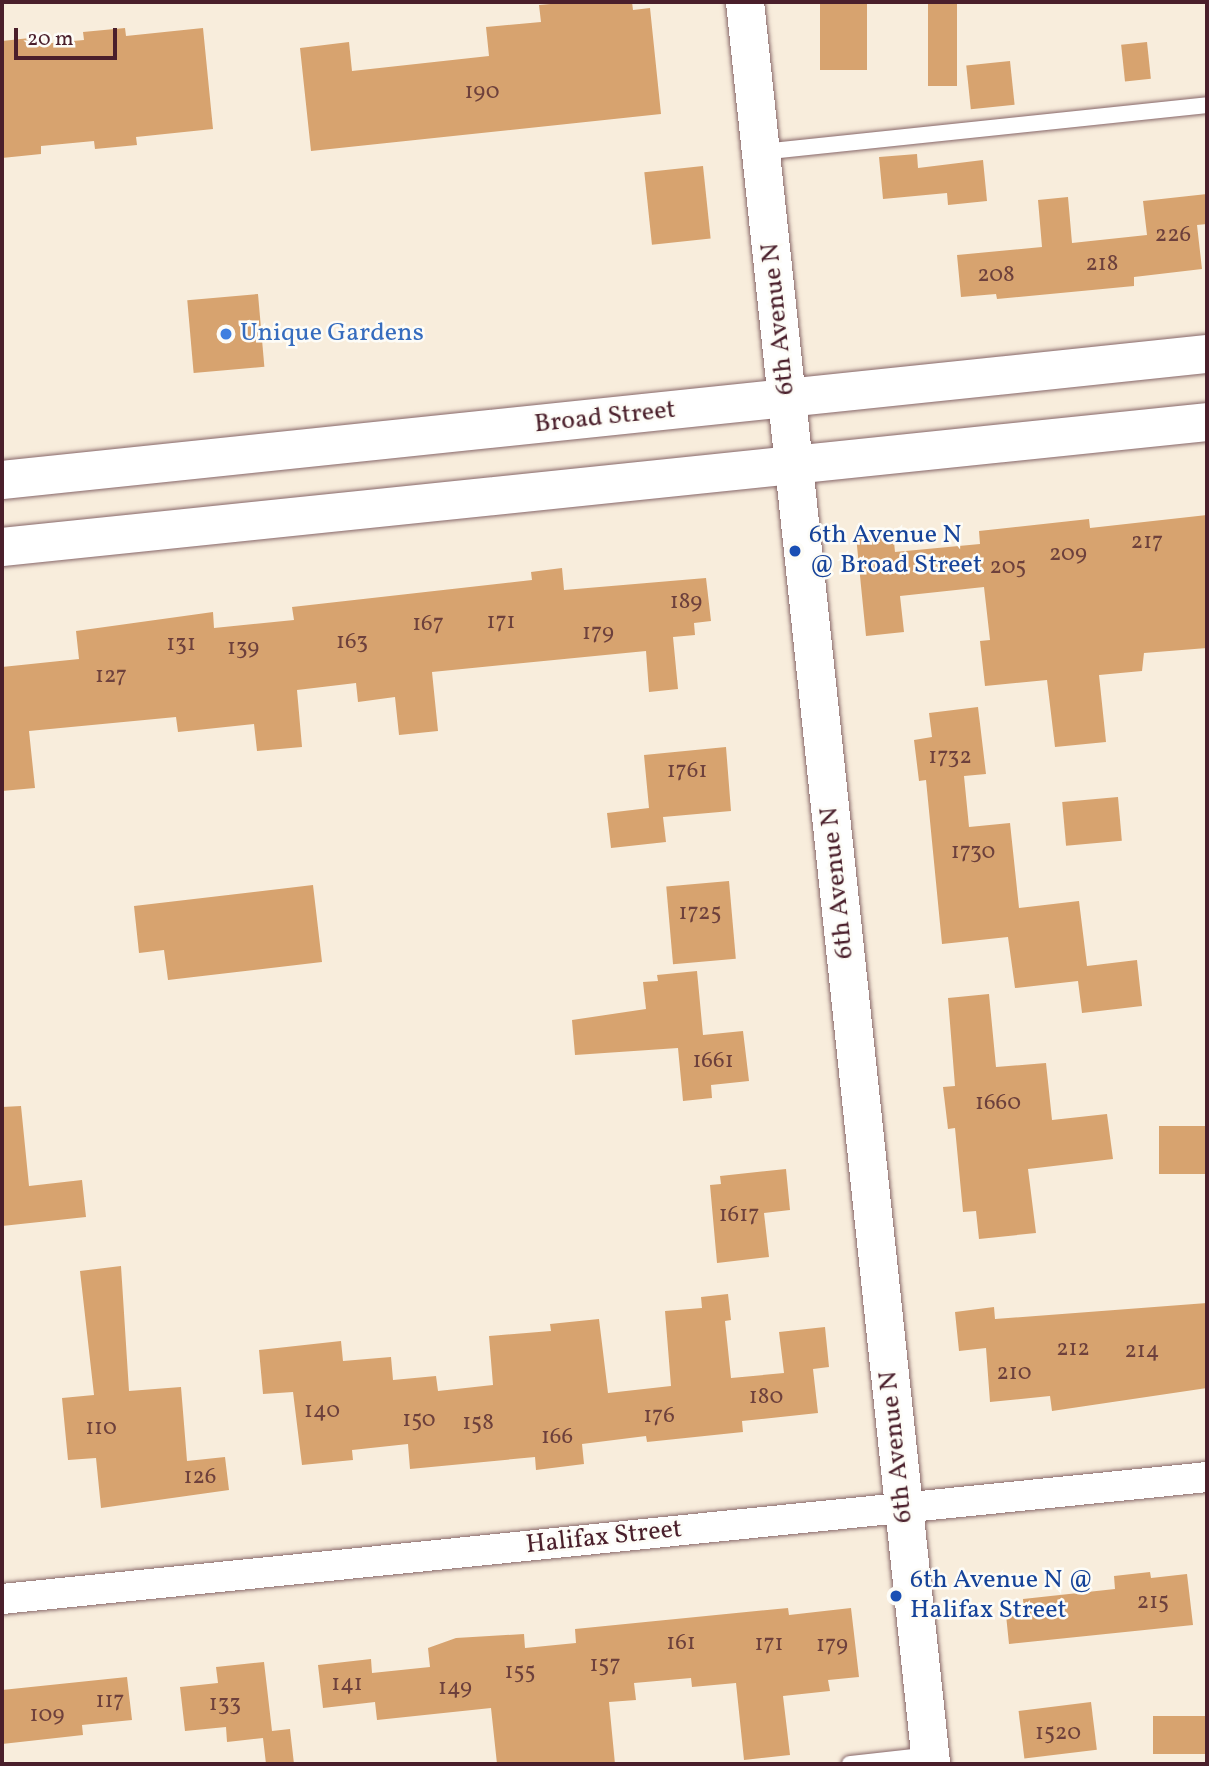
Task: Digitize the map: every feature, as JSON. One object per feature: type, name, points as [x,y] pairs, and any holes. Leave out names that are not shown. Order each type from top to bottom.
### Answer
[{"type":"main road","name":"6th Avenue N","points":[[745,2],[930,1760]]},
{"type":"main road","name":"Broad Street","points":[[2,480],[1207,354]]},
{"type":"main road","points":[[2,547],[1207,422]]},
{"type":"street","name":"Halifax Street","points":[[2,1599],[1207,1477]]},
{"type":"lane","points":[[761,152],[1207,104]]},
{"type":"lane","points":[[850,1764],[930,1760]]},
{"type":"building","points":[[632,2],[633,10],[650,8],[661,114],[311,151],[300,48],[349,42],[352,71],[489,56],[486,27],[541,22],[539,5]]},
{"type":"building","points":[[820,2],[867,2],[867,70],[820,70]]},
{"type":"building","points":[[928,2],[957,2],[957,86],[928,86]]},
{"type":"building","points":[[125,28],[126,36],[203,28],[213,129],[136,137],[137,145],[95,149],[94,141],[41,146],[41,154],[2,158],[2,41],[30,38],[30,45],[84,40],[83,32]]},
{"type":"building","points":[[1147,42],[1151,79],[1125,82],[1121,45]]},
{"type":"building","points":[[1010,61],[1015,105],[971,109],[966,66]]},
{"type":"building","points":[[917,154],[918,168],[983,160],[987,201],[948,205],[947,193],[883,199],[879,157]]},
{"type":"building","points":[[703,166],[711,239],[652,245],[644,172]]},
{"type":"building","points":[[1207,194],[1207,224],[1197,225],[1202,269],[1134,277],[1134,286],[997,299],[996,294],[961,297],[957,255],[1042,247],[1038,200],[1068,197],[1072,243],[1147,235],[1143,201]]},
{"type":"building","name":"Unique Gardens","points":[[258,294],[264,367],[194,373],[187,300]]},
{"type":"building","points":[[1207,515],[1207,648],[1144,653],[1142,671],[1099,675],[1106,742],[1055,747],[1047,680],[985,686],[980,641],[990,640],[984,587],[900,596],[904,632],[866,636],[856,536],[893,532],[895,552],[980,544],[979,531],[1089,519],[1090,528]]},
{"type":"building","points":[[562,568],[564,590],[706,578],[711,621],[694,623],[695,635],[673,637],[678,689],[649,692],[646,651],[432,672],[438,731],[399,735],[395,697],[358,702],[356,683],[297,690],[302,747],[257,751],[254,724],[178,732],[176,717],[29,731],[35,788],[2,791],[2,667],[79,659],[76,631],[213,612],[214,628],[294,620],[292,607],[532,580],[531,572]]},
{"type":"building","points":[[978,707],[986,774],[964,776],[969,827],[1010,823],[1019,908],[1079,901],[1087,966],[1137,960],[1142,1006],[1082,1013],[1078,981],[1015,988],[1008,937],[942,944],[926,780],[919,781],[914,740],[932,737],[929,713]]},
{"type":"building","points":[[726,747],[731,811],[663,817],[666,842],[611,848],[607,813],[649,808],[644,755]]},
{"type":"building","points":[[1118,797],[1122,841],[1066,846],[1062,802]]},
{"type":"building","points":[[729,881],[736,959],[673,964],[666,886]]},
{"type":"building","points":[[313,885],[322,962],[168,980],[164,950],[139,953],[134,906]]},
{"type":"building","points":[[697,971],[703,1035],[743,1031],[749,1081],[711,1085],[712,1098],[683,1101],[678,1048],[575,1055],[572,1020],[646,1009],[643,982],[658,981],[657,975]]},
{"type":"building","points":[[989,994],[996,1067],[1046,1063],[1052,1120],[1107,1114],[1113,1159],[1028,1169],[1036,1233],[979,1239],[976,1211],[963,1212],[955,1128],[948,1129],[943,1087],[955,1086],[948,998]]},
{"type":"building","points":[[21,1106],[29,1186],[82,1180],[86,1217],[2,1226],[2,1107]]},
{"type":"building","points":[[1159,1126],[1207,1126],[1207,1174],[1159,1174]]},
{"type":"building","points":[[786,1169],[790,1210],[764,1213],[769,1257],[717,1263],[710,1185],[721,1184],[720,1176]]},
{"type":"building","points":[[121,1266],[129,1391],[181,1387],[187,1461],[225,1457],[229,1490],[101,1508],[96,1458],[68,1460],[62,1398],[94,1395],[80,1271]]},
{"type":"building","points":[[728,1294],[731,1320],[725,1321],[731,1378],[784,1373],[779,1332],[825,1327],[829,1367],[813,1369],[818,1413],[742,1421],[743,1432],[647,1442],[646,1436],[582,1444],[584,1464],[536,1470],[535,1457],[410,1469],[408,1444],[352,1450],[353,1460],[302,1465],[293,1392],[263,1394],[259,1350],[341,1341],[343,1361],[391,1357],[393,1380],[436,1376],[438,1391],[493,1385],[489,1336],[551,1331],[550,1324],[599,1319],[608,1393],[671,1386],[665,1311],[702,1308],[701,1297]]},
{"type":"building","points":[[1207,1303],[1207,1388],[1052,1411],[1050,1396],[990,1402],[986,1348],[959,1351],[955,1312],[994,1307],[995,1319]]},
{"type":"building","points":[[1150,1572],[1151,1578],[1187,1574],[1193,1625],[1009,1644],[1006,1615],[1024,1613],[1023,1599],[1115,1589],[1114,1576]]},
{"type":"building","points":[[788,1608],[789,1615],[851,1608],[859,1677],[828,1680],[830,1691],[783,1696],[790,1755],[744,1760],[736,1683],[692,1687],[691,1678],[634,1683],[636,1700],[609,1702],[615,1764],[497,1764],[491,1708],[377,1720],[375,1702],[323,1708],[318,1665],[371,1659],[372,1673],[430,1667],[428,1648],[456,1638],[524,1634],[525,1648],[576,1643],[575,1629]]},
{"type":"building","points":[[264,1662],[272,1731],[290,1729],[294,1764],[266,1764],[263,1738],[227,1742],[226,1727],[185,1731],[180,1687],[218,1683],[216,1667]]},
{"type":"building","points":[[127,1677],[132,1720],[82,1725],[83,1735],[2,1744],[2,1690]]},
{"type":"building","points":[[1091,1702],[1097,1750],[1024,1759],[1019,1711]]},
{"type":"building","points":[[1153,1716],[1207,1716],[1207,1754],[1153,1754]]},
{"type":"place","name":"Unique Gardens","points":[[226,334]]},
{"type":"place","name":"6th Avenue N @ Broad Street","points":[[795,551]]},
{"type":"place","name":"6th Avenue N @ Halifax Street","points":[[896,1596]]}]
